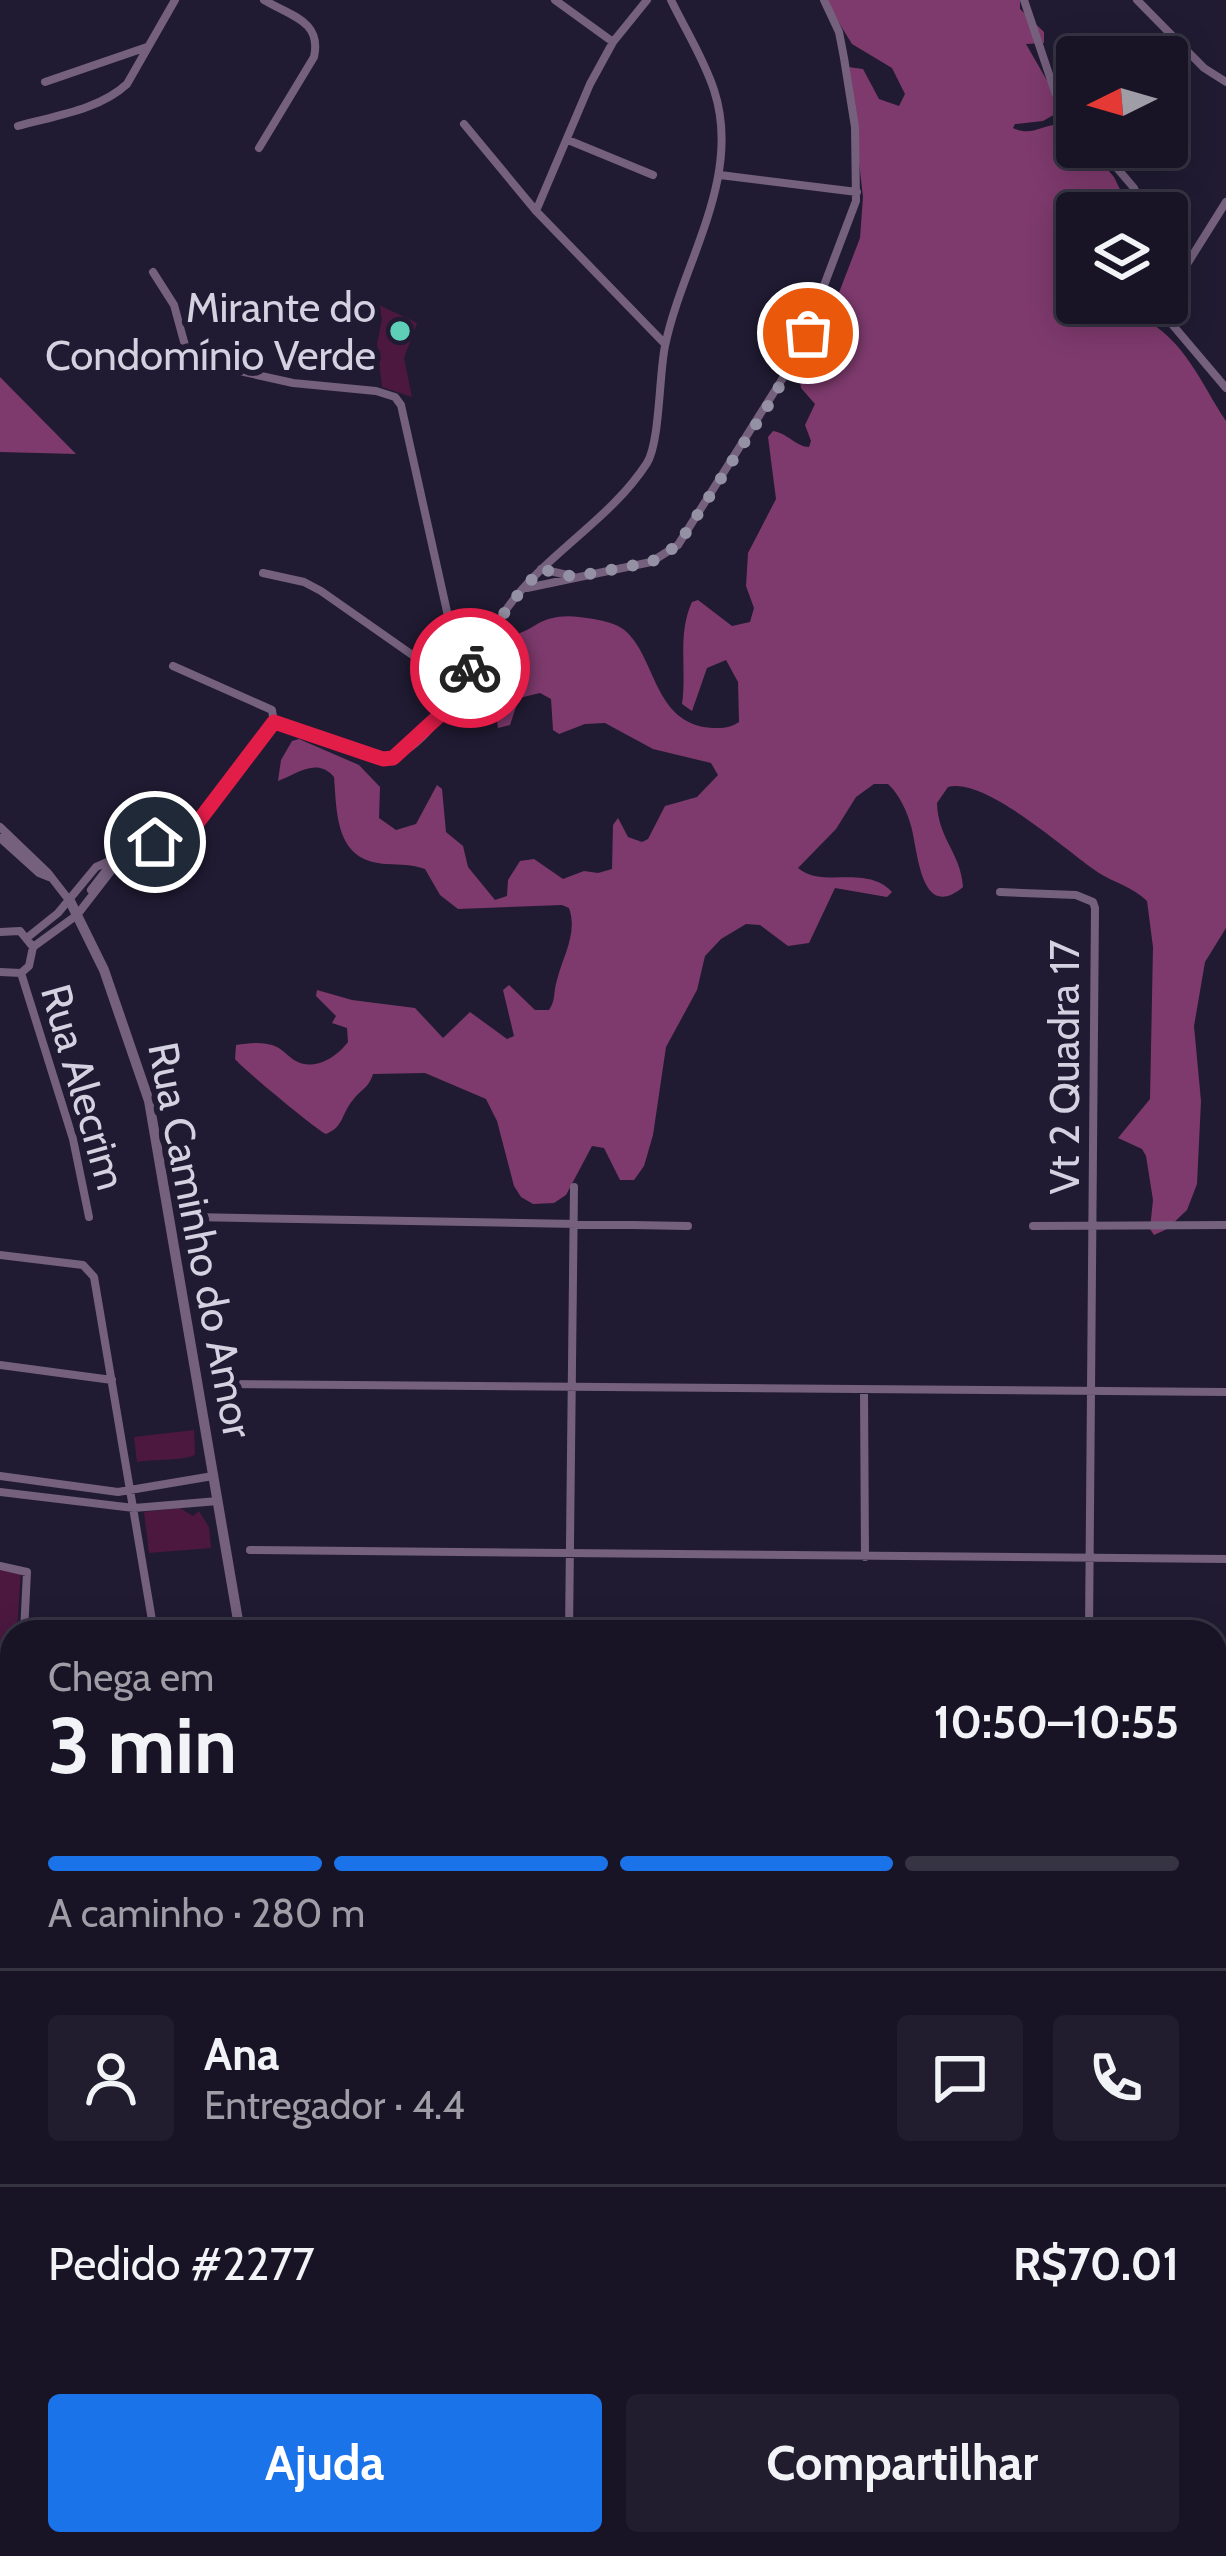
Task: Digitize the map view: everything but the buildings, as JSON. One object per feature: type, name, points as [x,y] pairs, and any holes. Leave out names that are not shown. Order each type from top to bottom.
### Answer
[{"type":"street","points":[[18,126],[116,94],[127,84],[175,0]]},
{"type":"street","points":[[260,148],[314,57],[316,33],[264,0]]},
{"type":"street","points":[[555,0],[613,42]]},
{"type":"street","points":[[536,211],[584,96],[613,42],[647,0]]},
{"type":"street","points":[[274,722],[383,759],[393,758],[430,726],[507,609],[541,569],[596,521],[648,462],[665,344],[720,175],[716,94],[671,0]]},
{"type":"street","points":[[525,588],[658,560],[687,534],[798,354],[827,286],[857,192],[844,58],[839,32],[824,0]]},
{"type":"street","points":[[1024,0],[1056,95]]},
{"type":"street","points":[[1137,0],[1204,68],[1226,82]]},
{"type":"street","points":[[45,82],[149,46]]},
{"type":"street","points":[[464,124],[536,211],[665,344]]},
{"type":"street","points":[[568,140],[653,175]]},
{"type":"street","points":[[1117,168],[1136,192]]},
{"type":"street","points":[[720,175],[857,192]]},
{"type":"street","points":[[1188,260],[1226,202]]},
{"type":"street","points":[[153,272],[174,305],[186,350],[199,362],[293,383],[376,391],[395,397],[401,405],[460,684]]},
{"type":"street","points":[[1176,324],[1226,388]]},
{"type":"street","points":[[541,569],[574,577]]},
{"type":"street","points":[[263,573],[304,582],[320,591],[460,684]]},
{"type":"street","points":[[28,937],[70,901],[91,872],[198,822],[274,722],[272,710],[173,666]]},
{"type":"street","points":[[0,827],[51,877]]},
{"type":"street","points":[[0,838],[39,873],[51,877]]},
{"type":"street","points":[[33,947],[77,915],[124,855]]},
{"type":"street","name":"Rua Caminho do Amor","points":[[51,877],[70,901],[110,983],[149,1101],[238,1620]]},
{"type":"street","name":"Vt 2 Quadra 17","points":[[1000,892],[1076,895],[1093,902],[1095,908],[1089,1620]]},
{"type":"street","points":[[0,932],[10,929],[28,937],[33,947],[29,966],[21,973],[0,972]]},
{"type":"street","name":"Rua Alecrim","points":[[21,973],[73,1139],[89,1217]]},
{"type":"street","points":[[569,1620],[574,1186]]},
{"type":"street","points":[[191,1217],[688,1226]]},
{"type":"street","points":[[1033,1226],[1226,1225]]},
{"type":"street","points":[[0,1255],[83,1264],[94,1276],[152,1620]]},
{"type":"street","points":[[0,1365],[112,1380]]},
{"type":"street","points":[[218,1384],[1226,1392]]},
{"type":"street","points":[[864,1391],[865,1557]]},
{"type":"street","points":[[0,1476],[118,1492],[214,1476]]},
{"type":"street","points":[[186,1480],[190,1502]]},
{"type":"street","points":[[0,1492],[134,1508],[218,1501]]},
{"type":"street","points":[[250,1550],[1226,1559]]},
{"type":"street","points":[[0,1566],[27,1572],[25,1620]]},
{"type":"shaded area","points":[[825,0],[1020,0],[1020,9],[1044,32],[1044,43],[1026,44],[1049,84],[1056,114],[1013,128],[1027,131],[1056,126],[1056,168],[1106,168],[1121,192],[1056,192],[1056,324],[1152,324],[1181,350],[1226,421],[1226,928],[1205,962],[1194,1026],[1201,1101],[1197,1184],[1187,1210],[1154,1235],[1146,1156],[1142,1149],[1118,1138],[1150,1099],[1153,947],[1147,901],[1099,873],[1004,804],[964,787],[948,787],[937,803],[963,887],[949,896],[929,890],[902,803],[888,784],[874,784],[856,797],[836,829],[798,868],[819,877],[870,879],[892,892],[887,897],[835,888],[809,943],[788,946],[760,925],[746,924],[705,956],[697,990],[666,1047],[653,1135],[644,1166],[634,1180],[620,1180],[604,1148],[592,1146],[566,1195],[554,1203],[533,1204],[514,1186],[497,1121],[486,1099],[425,1073],[373,1074],[339,1124],[326,1134],[235,1059],[236,1045],[251,1043],[272,1045],[309,1064],[324,1062],[337,1053],[348,1042],[347,1028],[332,1023],[336,1016],[316,996],[317,990],[415,1008],[443,1038],[470,1012],[507,1039],[514,1036],[503,990],[509,985],[535,1010],[549,1010],[571,935],[569,908],[562,905],[458,909],[440,895],[425,869],[358,855],[342,834],[334,777],[314,768],[278,781],[281,760],[292,741],[299,739],[359,765],[380,787],[379,818],[396,830],[416,824],[437,785],[442,789],[446,832],[463,846],[468,867],[495,900],[507,896],[508,880],[520,861],[534,859],[563,879],[584,871],[612,869],[613,825],[618,818],[628,837],[642,842],[665,806],[697,797],[718,775],[711,763],[653,749],[605,723],[585,724],[559,734],[553,730],[551,699],[540,693],[519,698],[510,725],[498,728],[507,701],[493,658],[504,642],[550,619],[573,616],[608,622],[634,641],[678,715],[713,728],[739,722],[738,682],[726,660],[707,668],[692,711],[682,704],[687,614],[698,600],[732,626],[750,622],[754,608],[746,586],[748,553],[776,499],[768,437],[773,431],[805,446],[811,441],[805,425],[815,404],[801,388],[799,374],[830,316],[860,238],[863,197],[848,67],[863,69],[879,99],[899,106],[905,94],[892,68],[852,44]]},
{"type":"shaded area","points":[[379,305],[417,323],[404,358],[412,397],[382,387]]},
{"type":"shaded area","points":[[0,377],[76,454],[0,452]]},
{"type":"shaded area","points":[[194,1430],[195,1455],[137,1462],[134,1437]]},
{"type":"shaded area","points":[[180,1508],[193,1516],[199,1511],[209,1527],[211,1548],[149,1553],[144,1512]]},
{"type":"shaded area","points":[[0,1570],[21,1570],[18,1620],[0,1620]]},
{"type":"way so far","points":[[470,668],[510,604],[541,569],[574,577],[651,562],[678,545],[773,398],[808,333]]},
{"type":"place","name":"Mirante do Condomínio Verde","points":[[400,331]]},
{"type":"route","points":[[155,842],[198,822],[274,722],[383,759],[393,758],[440,715],[470,668]]}]
